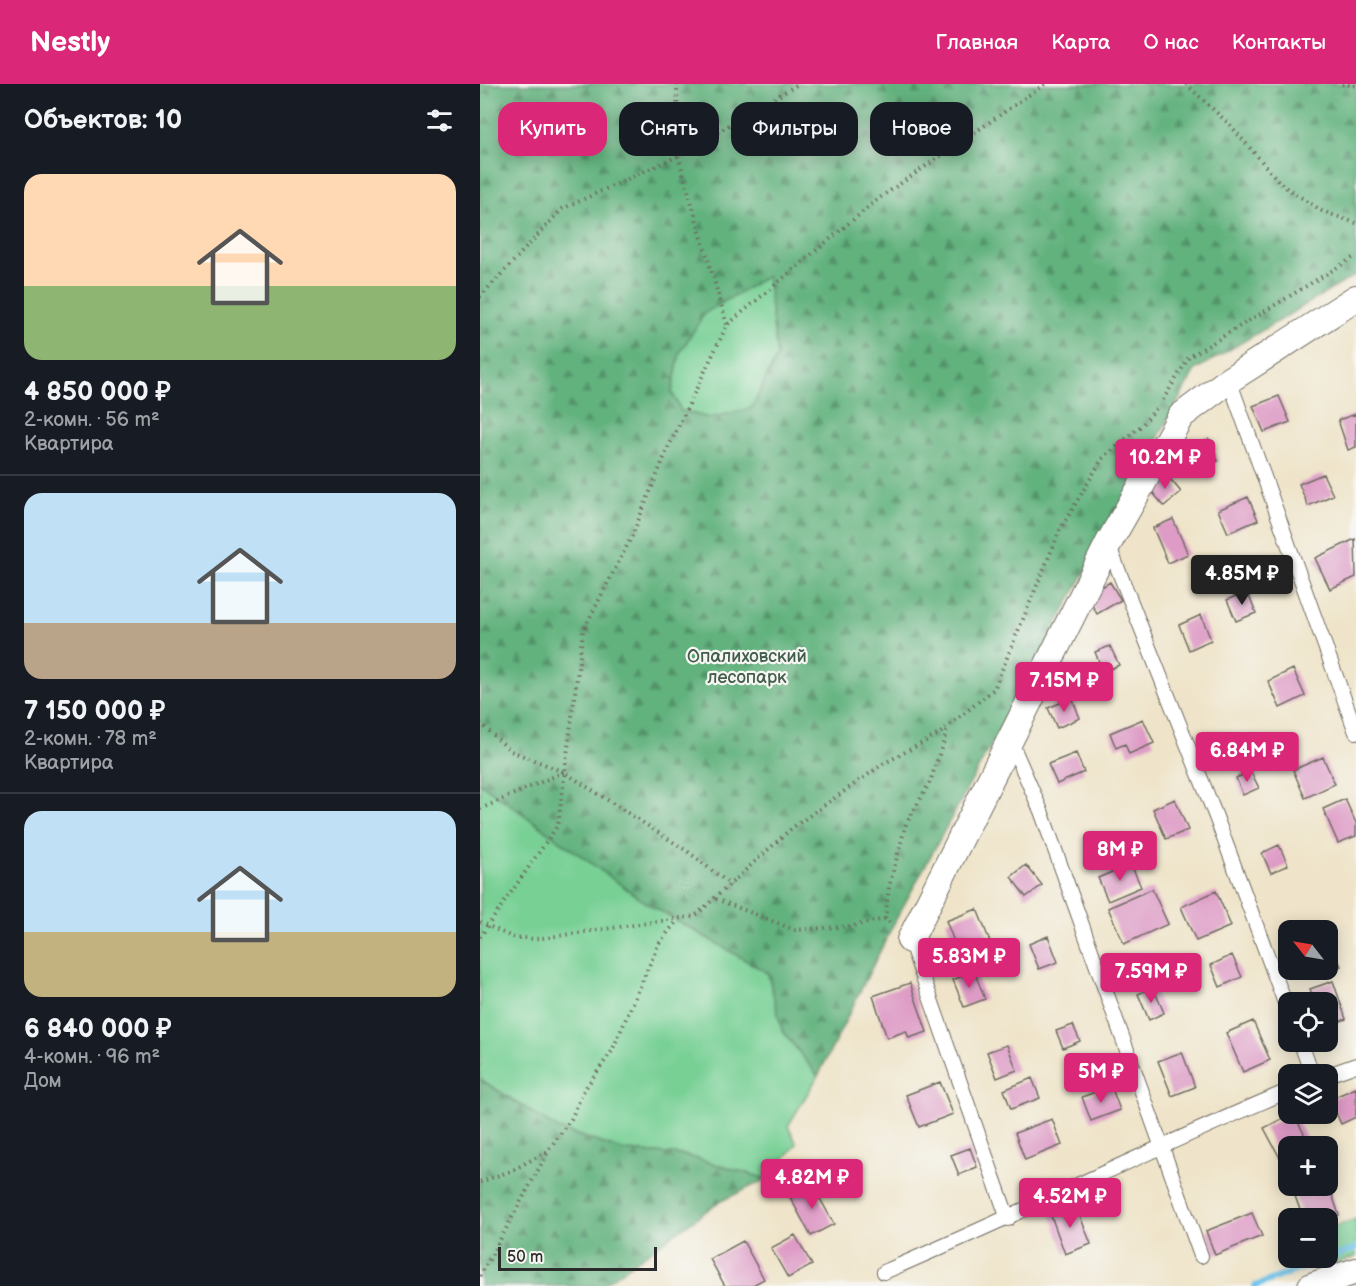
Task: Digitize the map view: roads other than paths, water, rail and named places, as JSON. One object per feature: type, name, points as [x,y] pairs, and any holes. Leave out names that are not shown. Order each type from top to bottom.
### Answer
[{"type":"street","points":[[910,940],[1108,544],[1181,416],[1229,380],[1356,298]]},
{"type":"street","points":[[1311,1286],[1356,1271]]},
{"type":"lane","points":[[1229,380],[1356,732]]},
{"type":"lane","points":[[1108,544],[1216,817],[1281,992]]},
{"type":"lane","points":[[1009,738],[1041,811],[1201,1256]]},
{"type":"lane","points":[[910,940],[1008,1219]]},
{"type":"lane","points":[[1338,1071],[1356,1065]]},
{"type":"lane","points":[[884,1272],[1008,1219],[1160,1145],[1278,1095]]},
{"type":"waterway","points":[[1255,1286],[1356,1248]]},
{"type":"park label","name":"Опалиховский лесопарк","points":[[747,666]]}]
